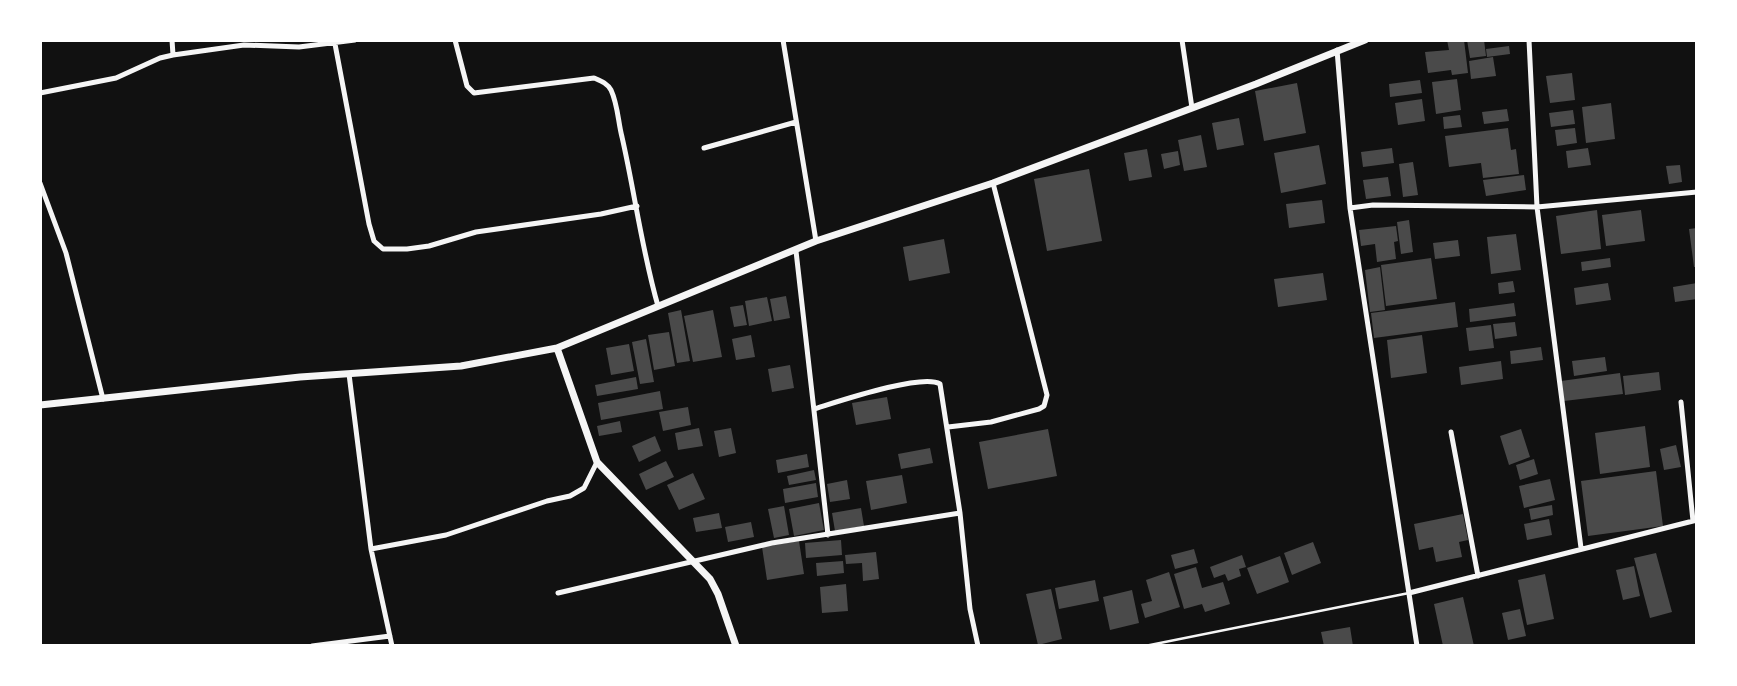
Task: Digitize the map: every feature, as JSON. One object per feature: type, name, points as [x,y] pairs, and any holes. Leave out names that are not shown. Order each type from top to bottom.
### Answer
[{"type":"street","points":[[172,40],[173,55]]},
{"type":"street","points":[[40,93],[116,78],[173,55],[244,45],[299,47],[355,40]]},
{"type":"street","points":[[455,40],[467,86],[474,93],[594,78],[610,88],[637,206],[644,258],[658,306]]},
{"type":"street","points":[[783,40],[816,241]]},
{"type":"street","points":[[1182,40],[1192,108]]},
{"type":"street","points":[[40,405],[173,390],[461,366],[557,348],[816,241],[993,183],[1365,40]]},
{"type":"street","points":[[1529,40],[1537,207],[1581,548]]},
{"type":"street","points":[[335,44],[369,224],[374,242],[383,249],[418,247],[476,232],[601,214],[637,206]]},
{"type":"street","points":[[1337,50],[1350,208],[1417,646]]},
{"type":"street","points":[[704,148],[796,122]]},
{"type":"street","points":[[40,183],[66,253],[103,399]]},
{"type":"street","points":[[948,427],[992,422],[1044,406],[1046,395],[993,183]]},
{"type":"street","points":[[1350,208],[1373,205],[1537,207],[1697,192]]},
{"type":"street","points":[[796,251],[828,535]]},
{"type":"street","points":[[557,348],[597,461],[710,579],[736,646]]},
{"type":"street","points":[[349,374],[371,549],[392,646]]},
{"type":"street","points":[[814,409],[865,393],[933,380],[940,384],[960,513],[970,609],[978,646]]},
{"type":"street","points":[[1409,593],[1695,521],[1681,401]]},
{"type":"street","points":[[1451,432],[1478,576]]},
{"type":"street","points":[[371,549],[446,534],[570,496],[584,488],[597,461]]},
{"type":"street","points":[[558,593],[772,543],[960,513]]},
{"type":"street","points":[[312,646],[390,636]]},
{"type":"lane","points":[[1145,646],[1409,593]]},
{"type":"building","points":[[1447,40],[1464,40],[1468,73],[1452,75],[1451,70],[1428,73],[1425,52],[1449,50]]},
{"type":"building","points":[[1467,40],[1484,40],[1486,56],[1470,58]]},
{"type":"building","points":[[1509,46],[1510,54],[1487,57],[1486,49]]},
{"type":"building","points":[[1493,57],[1496,76],[1471,79],[1469,61]]},
{"type":"building","points":[[1572,73],[1575,100],[1550,103],[1546,76]]},
{"type":"building","points":[[1457,79],[1461,110],[1436,114],[1432,82]]},
{"type":"building","points":[[1420,80],[1422,93],[1390,97],[1389,84]]},
{"type":"building","points":[[1297,83],[1306,133],[1264,141],[1255,91]]},
{"type":"building","points":[[1422,99],[1425,121],[1398,125],[1395,103]]},
{"type":"building","points":[[1611,103],[1615,139],[1586,143],[1582,107]]},
{"type":"building","points":[[1507,109],[1509,121],[1484,124],[1482,112]]},
{"type":"building","points":[[1573,110],[1575,124],[1551,127],[1549,113]]},
{"type":"building","points":[[1460,115],[1462,127],[1444,129],[1443,117]]},
{"type":"building","points":[[1239,118],[1244,145],[1217,150],[1212,123]]},
{"type":"building","points":[[1508,128],[1511,150],[1516,149],[1519,174],[1483,178],[1481,163],[1449,167],[1445,136]]},
{"type":"building","points":[[1575,128],[1577,143],[1557,146],[1555,130]]},
{"type":"building","points":[[1201,135],[1207,167],[1184,171],[1178,140]]},
{"type":"building","points":[[1319,145],[1326,184],[1281,193],[1274,153]]},
{"type":"building","points":[[1392,148],[1394,163],[1363,167],[1361,152]]},
{"type":"building","points":[[1588,148],[1591,165],[1568,168],[1566,151]]},
{"type":"building","points":[[1147,149],[1152,177],[1129,181],[1124,153]]},
{"type":"building","points":[[1178,151],[1180,165],[1164,169],[1161,154]]},
{"type":"building","points":[[1413,162],[1418,195],[1403,197],[1399,164]]},
{"type":"building","points":[[1680,165],[1682,182],[1669,184],[1666,166]]},
{"type":"building","points":[[1089,169],[1102,241],[1047,251],[1034,179]]},
{"type":"building","points":[[1524,175],[1526,190],[1486,196],[1483,180]]},
{"type":"building","points":[[1388,177],[1391,196],[1366,199],[1363,180]]},
{"type":"building","points":[[1322,200],[1325,223],[1289,228],[1286,204]]},
{"type":"building","points":[[1597,210],[1601,249],[1561,254],[1556,216]]},
{"type":"building","points":[[1641,210],[1645,241],[1606,246],[1602,215]]},
{"type":"building","points":[[1409,220],[1413,252],[1401,254],[1397,222]]},
{"type":"building","points":[[1396,226],[1396,259],[1377,262],[1375,244],[1361,246],[1359,230]]},
{"type":"building","points":[[1697,228],[1697,267],[1694,267],[1689,229]]},
{"type":"building","points":[[1516,234],[1521,270],[1491,274],[1487,237]]},
{"type":"building","points":[[944,239],[950,273],[909,281],[903,247]]},
{"type":"building","points":[[1458,240],[1460,256],[1435,259],[1433,243]]},
{"type":"building","points":[[1431,258],[1437,299],[1386,306],[1381,265]]},
{"type":"building","points":[[1610,258],[1611,267],[1582,271],[1581,262]]},
{"type":"building","points":[[1380,267],[1385,310],[1370,312],[1365,270]]},
{"type":"building","points":[[1323,273],[1327,300],[1278,307],[1274,279]]},
{"type":"building","points":[[1513,281],[1515,292],[1499,294],[1498,283]]},
{"type":"building","points":[[1608,283],[1611,300],[1576,305],[1574,288]]},
{"type":"building","points":[[1697,283],[1697,299],[1675,302],[1673,287]]},
{"type":"building","points":[[786,296],[790,318],[774,321],[770,299]]},
{"type":"building","points":[[767,297],[772,321],[749,326],[745,301]]},
{"type":"building","points":[[1455,302],[1458,327],[1374,338],[1371,313]]},
{"type":"building","points":[[1514,303],[1516,316],[1470,322],[1469,309]]},
{"type":"building","points":[[743,305],[747,325],[734,327],[730,307]]},
{"type":"building","points":[[681,310],[690,361],[677,363],[668,313]]},
{"type":"building","points":[[713,310],[722,357],[693,362],[684,316]]},
{"type":"building","points":[[1515,322],[1517,336],[1495,339],[1493,324]]},
{"type":"building","points":[[1491,325],[1494,348],[1469,351],[1466,328]]},
{"type":"building","points":[[669,332],[675,366],[654,370],[648,335]]},
{"type":"building","points":[[751,335],[755,357],[736,360],[732,339]]},
{"type":"building","points":[[1422,335],[1427,373],[1391,378],[1387,340]]},
{"type":"building","points":[[646,339],[654,382],[640,384],[632,342]]},
{"type":"building","points":[[629,344],[634,371],[611,375],[606,348]]},
{"type":"building","points":[[1541,347],[1543,360],[1511,364],[1510,351]]},
{"type":"building","points":[[1605,357],[1607,371],[1574,376],[1572,361]]},
{"type":"building","points":[[1501,361],[1503,379],[1461,385],[1459,367]]},
{"type":"building","points":[[790,365],[794,388],[772,392],[768,369]]},
{"type":"building","points":[[1659,372],[1661,390],[1625,395],[1623,376]]},
{"type":"building","points":[[1620,373],[1623,394],[1564,401],[1561,381]]},
{"type":"building","points":[[636,377],[638,389],[597,396],[595,385]]},
{"type":"building","points":[[660,391],[663,409],[601,420],[598,403]]},
{"type":"building","points":[[887,397],[891,419],[856,425],[852,403]]},
{"type":"building","points":[[688,407],[691,425],[663,431],[659,412]]},
{"type":"building","points":[[620,421],[622,432],[599,436],[597,426]]},
{"type":"building","points":[[1645,426],[1650,467],[1600,474],[1595,433]]},
{"type":"building","points":[[699,428],[703,446],[678,450],[675,433]]},
{"type":"building","points":[[731,428],[736,453],[719,457],[714,431]]},
{"type":"building","points":[[1048,429],[1057,476],[988,489],[979,442]]},
{"type":"building","points":[[1521,429],[1530,457],[1509,465],[1500,436]]},
{"type":"building","points":[[655,436],[661,451],[639,462],[632,446]]},
{"type":"building","points":[[1676,445],[1681,467],[1664,470],[1660,449]]},
{"type":"building","points":[[930,448],[933,463],[901,469],[898,454]]},
{"type":"building","points":[[807,454],[809,467],[778,473],[776,460]]},
{"type":"building","points":[[1534,459],[1538,474],[1520,480],[1516,465]]},
{"type":"building","points":[[666,461],[674,477],[646,490],[639,474]]},
{"type":"building","points":[[814,470],[816,480],[789,485],[787,476]]},
{"type":"building","points":[[1656,471],[1663,526],[1588,536],[1581,481]]},
{"type":"building","points":[[693,473],[705,499],[679,510],[667,485]]},
{"type":"building","points":[[902,475],[907,503],[871,510],[866,481]]},
{"type":"building","points":[[1550,479],[1555,500],[1524,508],[1519,486]]},
{"type":"building","points":[[847,480],[850,499],[830,502],[827,484]]},
{"type":"building","points":[[816,483],[818,497],[785,503],[783,489]]},
{"type":"building","points":[[819,503],[824,530],[794,536],[789,509]]},
{"type":"building","points":[[1552,505],[1553,515],[1531,520],[1529,509]]},
{"type":"building","points":[[784,506],[789,535],[774,538],[768,509]]},
{"type":"building","points":[[861,508],[864,526],[835,531],[832,513]]},
{"type":"building","points":[[719,513],[722,528],[696,532],[693,518]]},
{"type":"building","points":[[1463,514],[1468,540],[1459,542],[1462,557],[1436,562],[1433,547],[1419,550],[1414,524]]},
{"type":"building","points":[[1549,519],[1552,535],[1527,540],[1524,524]]},
{"type":"building","points":[[751,522],[754,537],[728,542],[725,527]]},
{"type":"building","points":[[841,540],[842,555],[806,558],[805,543]]},
{"type":"building","points":[[799,541],[804,574],[767,580],[762,547]]},
{"type":"building","points":[[1313,542],[1321,563],[1292,575],[1284,553]]},
{"type":"building","points":[[1194,549],[1198,563],[1175,569],[1171,555]]},
{"type":"building","points":[[876,552],[879,579],[863,581],[862,563],[846,564],[845,555]]},
{"type":"building","points":[[1656,553],[1672,612],[1650,618],[1634,558]]},
{"type":"building","points":[[1242,555],[1246,567],[1239,569],[1241,576],[1228,581],[1225,574],[1214,578],[1210,567]]},
{"type":"building","points":[[1280,556],[1289,582],[1257,594],[1247,568]]},
{"type":"building","points":[[843,561],[844,573],[817,576],[816,563]]},
{"type":"building","points":[[1634,566],[1640,596],[1623,600],[1616,570]]},
{"type":"building","points":[[1196,567],[1202,588],[1223,582],[1230,604],[1205,612],[1202,604],[1184,609],[1174,574]]},
{"type":"building","points":[[1169,572],[1180,607],[1145,618],[1141,604],[1152,601],[1146,580]]},
{"type":"building","points":[[1545,574],[1554,619],[1527,625],[1518,580]]},
{"type":"building","points":[[1095,580],[1099,601],[1059,609],[1055,588]]},
{"type":"building","points":[[846,584],[848,611],[822,613],[820,587]]},
{"type":"building","points":[[1051,589],[1062,639],[1038,645],[1026,594]]},
{"type":"building","points":[[1132,590],[1139,623],[1110,630],[1103,597]]},
{"type":"building","points":[[1463,597],[1474,646],[1443,646],[1434,604]]},
{"type":"building","points":[[1520,609],[1526,636],[1508,640],[1502,613]]},
{"type":"building","points":[[1350,627],[1353,646],[1324,646],[1321,632]]}]
